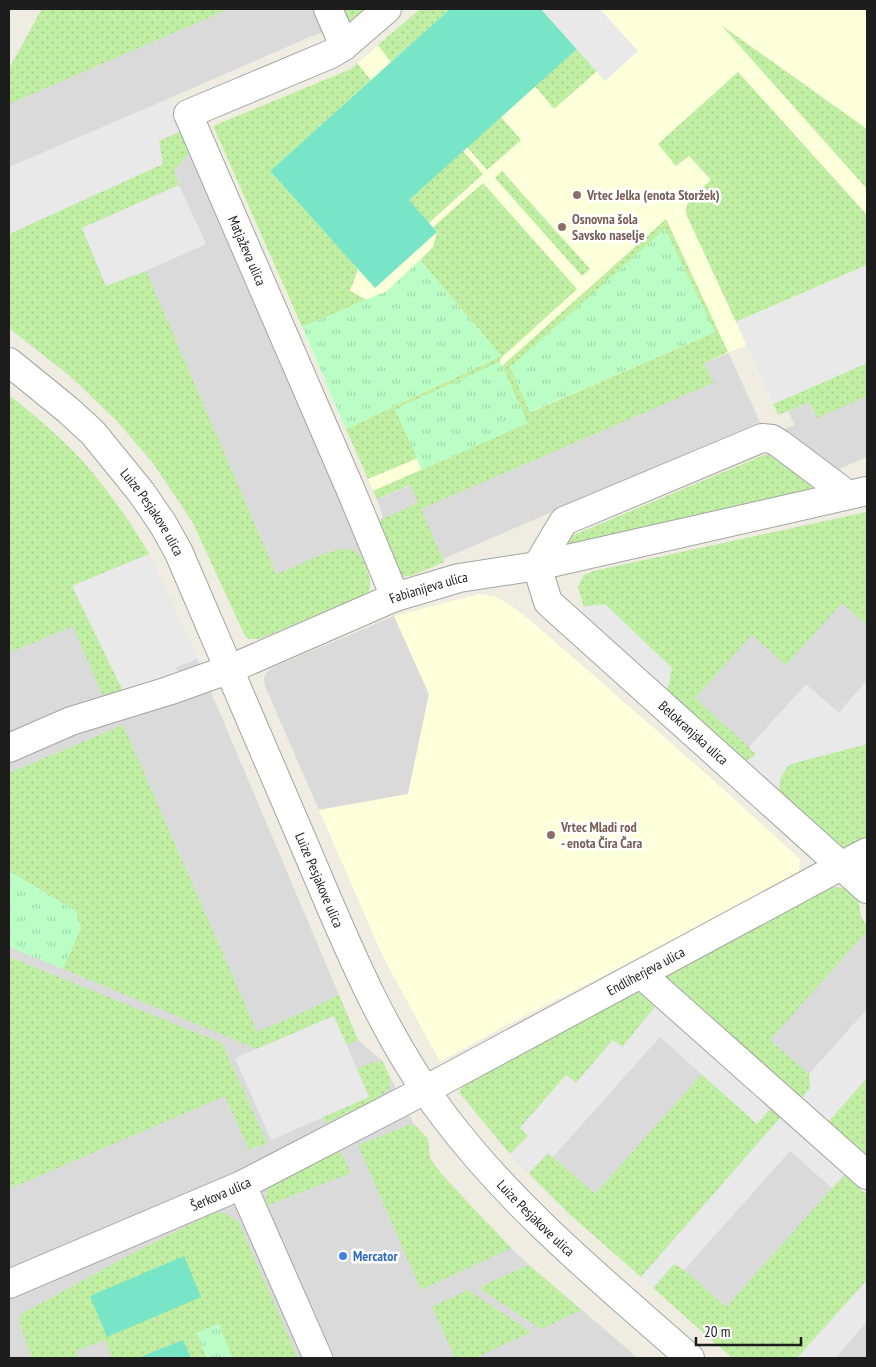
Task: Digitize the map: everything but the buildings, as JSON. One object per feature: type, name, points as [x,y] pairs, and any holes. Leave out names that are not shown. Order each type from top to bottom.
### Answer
[{"type":"street","points":[[328,9],[344,46]]},
{"type":"street","name":"Matjaževa ulica","points":[[388,9],[344,46],[331,54],[188,114],[349,484],[395,597]]},
{"type":"street","name":"Luize Pesjakove ulica","points":[[9,362],[68,410],[92,434],[141,492],[163,524],[179,553],[230,669],[349,948],[390,1034],[425,1090],[468,1147],[504,1188],[563,1246],[690,1358]]},
{"type":"street","points":[[537,566],[564,522],[762,438],[772,439],[858,493]]},
{"type":"street","name":"Fabianijeva ulica","points":[[9,748],[71,721],[168,691],[230,669],[395,597],[459,578],[537,566],[858,493]]},
{"type":"street","name":"Belokranjska ulica","points":[[537,566],[548,602],[867,889]]},
{"type":"street","name":"Endliherjeva ulica","points":[[425,1090],[867,852]]},
{"type":"street","points":[[641,974],[867,1176]]},
{"type":"street","name":"Šerkova ulica","points":[[9,1284],[242,1185],[425,1090]]},
{"type":"street","points":[[242,1185],[318,1358]]},
{"type":"shaded area","points":[[42,9],[369,9],[356,20],[312,36],[170,98],[313,433],[358,544],[370,580],[369,591],[366,594],[266,637],[249,639],[193,523],[153,463],[116,420],[70,376],[9,328],[9,69]]},
{"type":"shaded area","name":"Osnovna šola Savsko naselje","points":[[420,9],[867,9],[867,377],[778,415],[747,345],[377,499],[213,126],[351,69]]},
{"type":"shaded area","points":[[541,9],[600,9],[638,51],[605,81]]},
{"type":"shaded area","points":[[170,98],[183,130],[159,141],[163,164],[9,234],[9,167]]},
{"type":"shaded area","points":[[179,185],[206,244],[146,271],[106,286],[82,228]]},
{"type":"shaded area","points":[[867,265],[867,363],[773,404],[736,322]]},
{"type":"shaded area","points":[[728,352],[760,422],[443,559],[444,562],[413,575],[402,577],[378,521],[383,517],[377,499]]},
{"type":"shaded area","points":[[867,377],[867,457],[832,472],[783,432],[795,425],[788,411]]},
{"type":"shaded area","points":[[9,395],[68,447],[91,471],[129,521],[149,554],[198,661],[358,1040],[382,1061],[414,1124],[428,1139],[430,1158],[433,1163],[511,1248],[638,1358],[9,1358]]},
{"type":"shaded area","points":[[867,512],[867,842],[835,849],[605,604],[584,607],[578,587],[584,575],[594,571]]},
{"type":"shaded area","points":[[149,554],[197,659],[175,668],[180,672],[125,695],[72,586]]},
{"type":"shaded area","name":"Vrtec Mladi rod - enota Čira Čara","points":[[479,594],[496,597],[529,619],[711,778],[800,859],[799,873],[662,946],[505,1026],[440,1062],[383,957],[319,810],[408,794],[429,694],[394,616]]},
{"type":"shaded area","points":[[605,604],[672,668],[666,698],[579,612],[584,607]]},
{"type":"shaded area","points":[[394,616],[429,694],[408,794],[319,810],[265,686],[265,675],[276,666]]},
{"type":"shaded area","points":[[867,680],[867,744],[791,764],[780,779],[781,796],[744,763],[756,755],[749,747],[806,684],[839,713]]},
{"type":"shaded area","points":[[834,887],[845,888],[867,926],[867,1162],[661,976]]},
{"type":"shaded area","points":[[635,989],[867,1195],[867,1358],[732,1358],[550,1195],[510,1154],[459,1092],[462,1087]]},
{"type":"shaded area","points":[[655,1007],[770,1109],[757,1124],[660,1037],[553,1157],[548,1153],[529,1173],[510,1154],[528,1136],[520,1128],[566,1075],[576,1083],[613,1040],[622,1047]]},
{"type":"shaded area","points":[[867,1009],[867,1078],[829,1121],[813,1107],[809,1111],[799,1102],[810,1088],[809,1074]]},
{"type":"shaded area","points":[[334,1016],[369,1097],[271,1140],[235,1058]]},
{"type":"shaded area","points":[[780,1118],[844,1175],[832,1188],[790,1151],[684,1270],[674,1264],[653,1288],[641,1277]]},
{"type":"shaded area","points":[[867,1280],[867,1322],[835,1358],[797,1358]]},
{"type":"green space","points":[[42,9],[229,9],[9,104],[9,69]]},
{"type":"green space","points":[[339,9],[369,9],[357,19],[350,20]]},
{"type":"green space","points":[[420,9],[450,9],[391,62],[378,45]]},
{"type":"green space","points":[[450,9],[541,9],[577,49],[409,200],[437,232],[375,288],[270,171]]},
{"type":"green space","points":[[721,25],[867,129],[867,189]]},
{"type":"green space","points":[[577,49],[597,71],[554,109],[535,86]]},
{"type":"green space","points":[[357,63],[371,80],[270,171],[358,269],[350,291],[367,300],[302,327],[213,126],[351,69]]},
{"type":"green space","points":[[738,72],[867,215],[867,265],[736,322],[686,214],[688,203],[711,180],[689,156],[676,166],[658,144]]},
{"type":"green space","points":[[501,117],[521,140],[487,170],[467,147]]},
{"type":"green space","points":[[183,130],[192,149],[174,171],[179,185],[82,228],[106,286],[146,271],[276,574],[324,554],[349,549],[361,556],[370,580],[369,591],[366,594],[259,639],[249,639],[245,636],[193,523],[153,463],[116,420],[70,376],[9,328],[9,234],[162,164],[159,141]]},
{"type":"green space","points":[[463,151],[483,174],[429,223],[409,200]]},
{"type":"green space","points":[[502,171],[590,269],[582,276],[495,178]]},
{"type":"green space","points":[[483,183],[577,289],[501,358],[500,362],[396,409],[418,458],[368,479],[346,429],[501,356],[420,260],[433,247],[437,232],[433,227]]},
{"type":"green space","points":[[666,219],[728,352],[704,363],[713,383],[421,509],[444,562],[413,575],[402,577],[398,574],[378,521],[418,503],[410,485],[377,499],[373,491],[527,423],[502,366]],"holes":[[[715,332],[531,412],[510,367]]]},
{"type":"green space","points":[[665,229],[715,332],[530,412],[510,367]]},
{"type":"green space","points":[[420,260],[501,356],[346,429],[302,327],[387,291]]},
{"type":"green space","points":[[500,362],[528,423],[422,470],[395,409]]},
{"type":"green space","points":[[867,363],[867,396],[817,418],[810,402],[778,415],[773,404]]},
{"type":"green space","points":[[9,395],[53,432],[84,462],[101,483],[149,554],[72,586],[125,695],[109,697],[101,692],[73,626],[9,653]]},
{"type":"green space","points":[[769,453],[812,484],[810,493],[568,545],[566,542],[569,537]]},
{"type":"green space","points":[[867,512],[867,625],[842,603],[786,665],[752,635],[695,698],[756,754],[744,763],[666,698],[605,604],[584,607],[578,587],[584,575],[594,571]]},
{"type":"green space","points":[[123,725],[257,1032],[339,995],[358,1040],[346,1045],[333,1016],[257,1049],[63,969],[81,928],[76,911],[9,871],[9,773]]},
{"type":"green space","points":[[867,744],[867,842],[843,852],[781,796],[781,778],[784,771],[791,764]]},
{"type":"green space","points":[[9,871],[76,911],[81,928],[63,969],[9,947]]},
{"type":"green space","points":[[829,887],[845,888],[858,898],[867,931],[770,1040],[809,1074],[810,1088],[799,1102],[661,976]]},
{"type":"green space","points":[[9,957],[222,1043],[267,1143],[249,1150],[225,1096],[9,1189]]},
{"type":"green space","points":[[635,989],[655,1007],[622,1047],[613,1040],[576,1083],[566,1076],[520,1127],[528,1136],[510,1154],[459,1092],[465,1082]]},
{"type":"green space","points":[[382,1061],[390,1081],[386,1092],[361,1107],[326,1123],[323,1117],[369,1097],[357,1069]]},
{"type":"green space","points":[[702,1074],[757,1123],[770,1109],[780,1118],[641,1277],[568,1213],[529,1173],[548,1153],[595,1194]]},
{"type":"green space","points":[[867,1078],[867,1162],[809,1111],[812,1107],[829,1121]]},
{"type":"green space","points":[[411,1124],[418,1128],[428,1139],[430,1158],[445,1178],[511,1248],[421,1290],[358,1145]]},
{"type":"green space","points":[[338,1147],[351,1173],[266,1206],[266,1194],[272,1183]]},
{"type":"green space","points":[[844,1175],[867,1195],[867,1280],[797,1358],[732,1358],[653,1288],[674,1263],[726,1307]]},
{"type":"green space","points":[[213,1213],[224,1213],[238,1221],[298,1358],[233,1358],[218,1324],[196,1333],[207,1358],[191,1358],[183,1340],[138,1358],[112,1358],[105,1340],[76,1351],[79,1358],[32,1358],[20,1324],[19,1318],[23,1313],[137,1251]]},
{"type":"green space","points":[[184,1256],[201,1297],[107,1337],[90,1296]]},
{"type":"green space","points":[[529,1265],[581,1310],[541,1329],[481,1289],[483,1285]]},
{"type":"green space","points":[[468,1290],[531,1332],[475,1358],[455,1358],[432,1307]]},
{"type":"green space","points":[[219,1324],[233,1358],[207,1358],[196,1333]]},
{"type":"green space","points":[[183,1340],[191,1358],[138,1358]]},
{"type":"place","name":"Vrtec Jelka (enota Storžek)","points":[[577,195]]},
{"type":"place","name":"Osnovna šola Savsko naselje","points":[[562,227]]},
{"type":"place","name":"Vrtec Mladi rod - enota Čira Čara","points":[[551,835]]},
{"type":"place","name":"Mercator","points":[[343,1256]]}]
